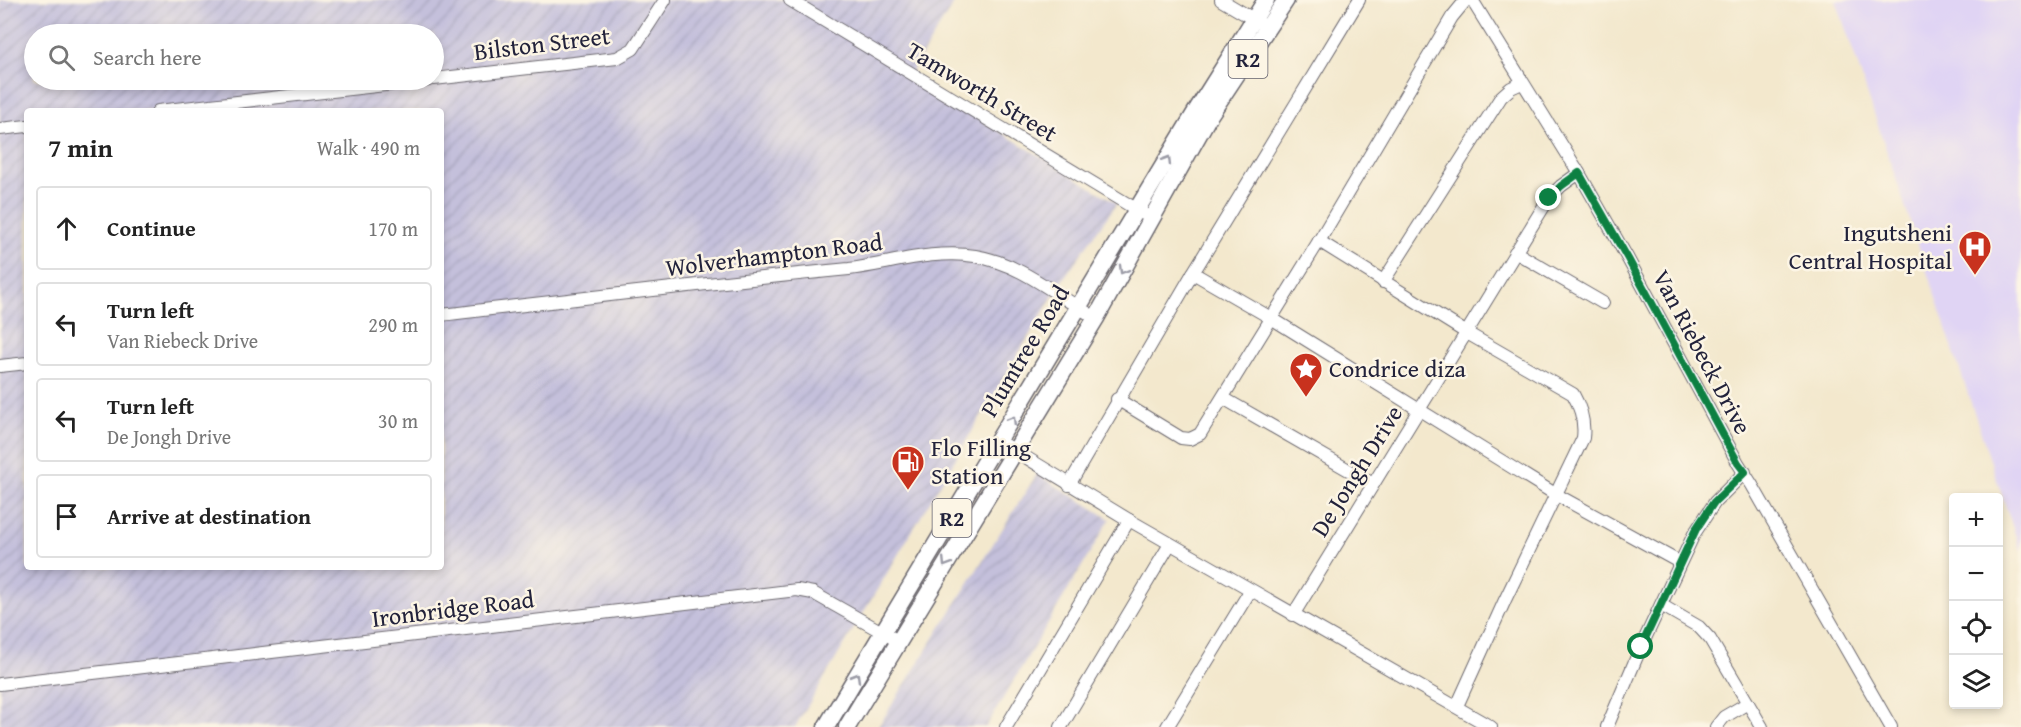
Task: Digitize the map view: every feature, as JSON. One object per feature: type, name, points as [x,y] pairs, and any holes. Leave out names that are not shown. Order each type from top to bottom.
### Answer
[{"type":"highway","name":"Plumtree Road","points":[[847,727],[1096,318],[1261,24],[1266,0]]},
{"type":"highway","name":"Plumtree Road","points":[[826,727],[1137,210],[1261,24],[1286,0]]},
{"type":"street","name":"Bilston Street","points":[[444,78],[617,57],[633,48],[665,0]]},
{"type":"street","name":"Tamworth Street","points":[[790,0],[1152,220]]},
{"type":"street","points":[[1221,0],[1261,24]]},
{"type":"street","points":[[1069,484],[1192,273],[1359,0]]},
{"type":"street","points":[[1117,399],[1186,439],[1200,434],[1319,241],[1452,17],[1466,0]]},
{"type":"street","name":"Van Riebeck Drive","points":[[1472,0],[1579,173],[1738,463],[1891,727]]},
{"type":"street","points":[[1383,282],[1502,97],[1522,82]]},
{"type":"street","points":[[184,108],[342,90]]},
{"type":"street","points":[[0,129],[24,126]]},
{"type":"street","name":"De Jongh Drive","points":[[1293,615],[1549,198],[1579,173]]},
{"type":"street","points":[[1319,241],[1467,333],[1573,394],[1579,405],[1584,429],[1583,438],[1457,706]]},
{"type":"street","points":[[1515,252],[1603,303]]},
{"type":"street","name":"Wolverhampton Road","points":[[444,315],[952,255],[973,255],[1011,266],[1096,318]]},
{"type":"street","points":[[1192,273],[1271,318],[1555,494],[1679,562]]},
{"type":"street","points":[[0,366],[24,363]]},
{"type":"street","points":[[1223,398],[1373,484]]},
{"type":"street","points":[[999,441],[1250,591],[1491,727]]},
{"type":"street","points":[[1607,727],[1679,562],[1696,529],[1714,502],[1745,472]]},
{"type":"street","points":[[1005,727],[1129,520]]},
{"type":"street","points":[[1061,727],[1170,544]]},
{"type":"street","name":"Ironbridge Road","points":[[0,684],[797,590],[813,593],[898,641]]},
{"type":"street","points":[[1167,727],[1250,591]]},
{"type":"street","points":[[1661,605],[1699,627],[1710,639],[1762,727]]},
{"type":"street","points":[[1716,727],[1724,717],[1748,703]]},
{"type":"shaded area","points":[[0,0],[956,0],[909,76],[1117,203],[1063,279],[795,727],[0,727]]},
{"type":"shaded area","name":"Ingutsheni Central Hospital","points":[[1836,0],[2021,0],[2021,552]]},
{"type":"shaded area","points":[[1037,474],[1110,519],[986,727],[878,727]]},
{"type":"place","name":"Ingutsheni Central Hospital","points":[[1975,276]]},
{"type":"place","name":"Condrice diza","points":[[1306,398]]},
{"type":"place","name":"Flo Filling Station","points":[[908,491]]},
{"type":"route","points":[[1549,198],[1579,173],[1745,472],[1714,502],[1696,529],[1641,647]]}]
